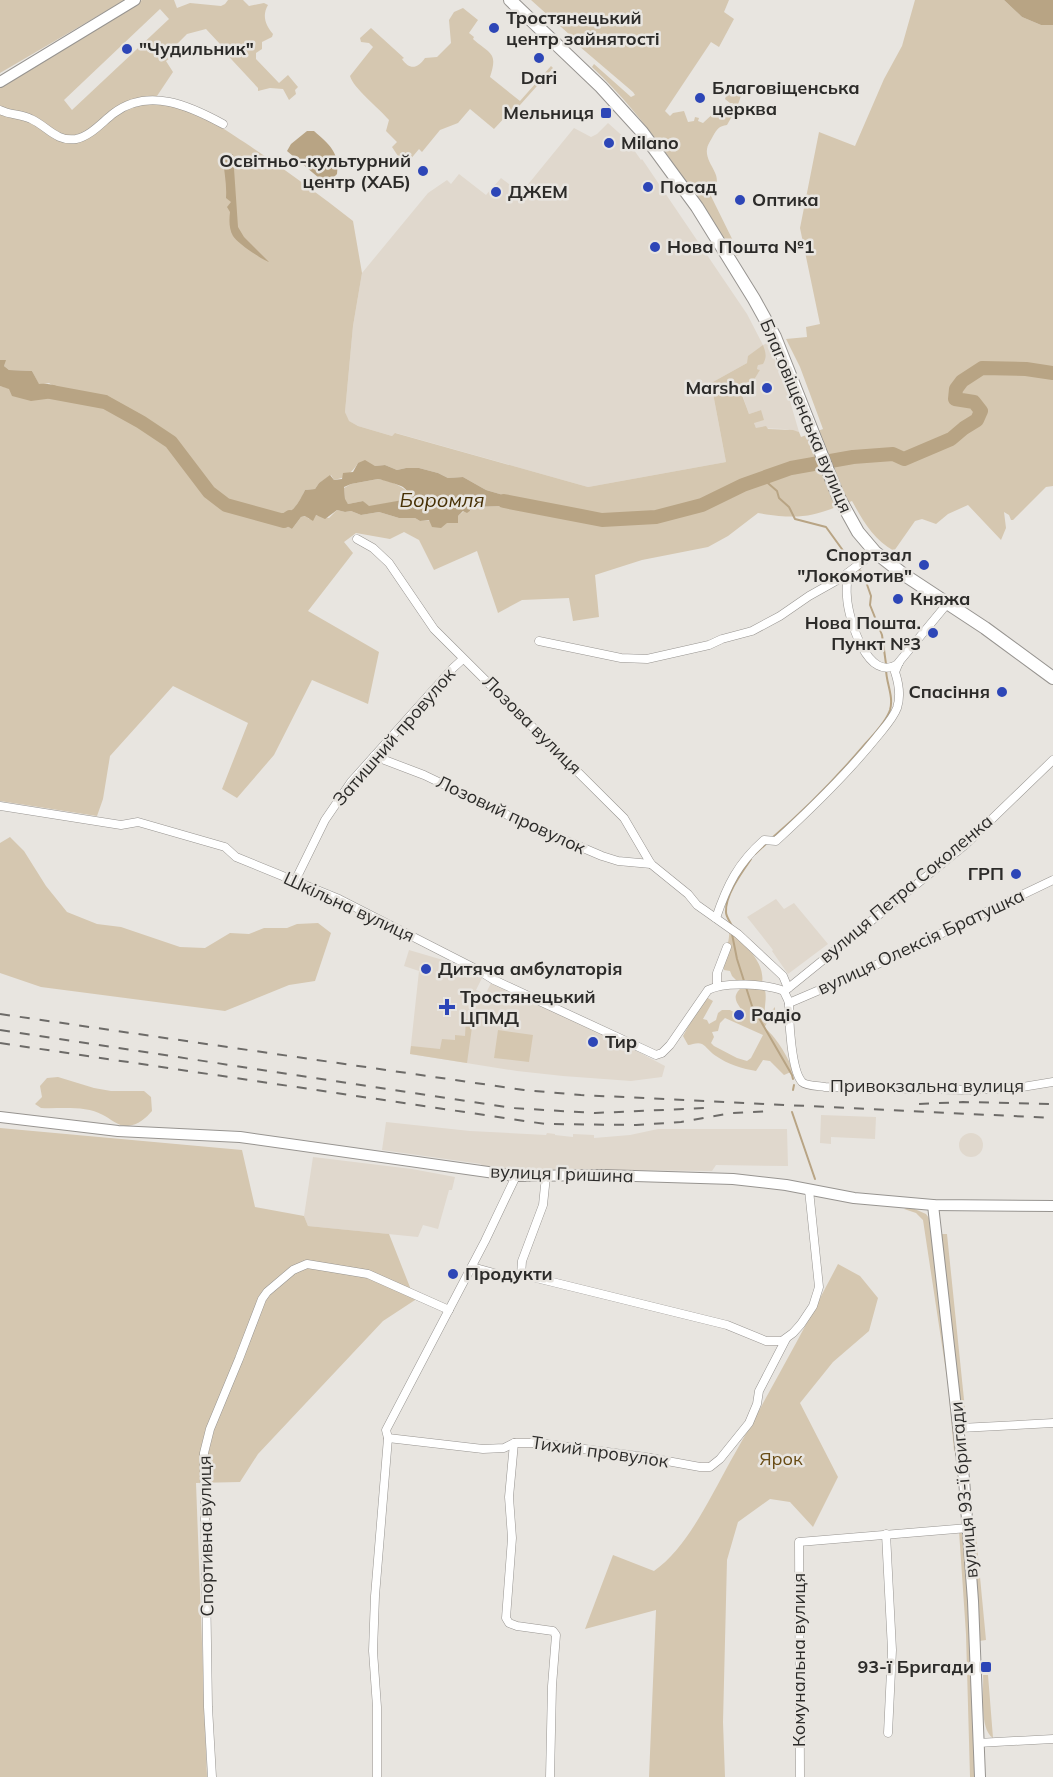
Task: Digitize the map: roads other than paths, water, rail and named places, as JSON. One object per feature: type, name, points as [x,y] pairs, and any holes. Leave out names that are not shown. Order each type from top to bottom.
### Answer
[{"type":"main road","name":"Благовіщенська вулиця","points":[[510,0],[601,87],[635,124],[697,207],[775,337],[838,496],[858,532],[875,552],[921,587],[985,628],[1053,678]]},
{"type":"street","points":[[0,82],[135,0]]},
{"type":"street","points":[[0,110],[29,118],[40,123],[50,133],[66,139],[77,139],[87,134],[116,111],[139,102],[180,104],[193,108],[223,124]]},
{"type":"street","name":"Лозова вулиця","points":[[357,539],[373,548],[389,563],[427,619],[464,659],[624,818],[651,864],[706,911],[738,934],[783,976],[789,1003]]},
{"type":"street","points":[[539,641],[621,658],[646,659],[709,645],[752,631],[780,616],[848,573],[875,552]]},
{"type":"street","points":[[848,573],[847,597],[858,639],[873,663],[886,668],[899,662]]},
{"type":"street","points":[[716,918],[733,873],[751,851],[765,840],[776,841],[813,807],[884,729],[897,710],[899,684],[895,672],[899,662],[947,604]]},
{"type":"street","name":"Затишний провулок","points":[[295,881],[325,820],[351,782],[445,676],[464,659]]},
{"type":"street","name":"Лозовий провулок","points":[[374,756],[424,774],[435,782],[602,856],[618,861],[651,864]]},
{"type":"street","name":"вулиця Петра Соколенка","points":[[786,990],[965,845],[1053,760]]},
{"type":"street","name":"Шкільна вулиця","points":[[0,806],[121,825],[138,822],[210,842],[225,848],[236,857],[339,899],[478,969],[494,980],[656,1055],[662,1053],[670,1045],[701,998],[717,985]]},
{"type":"street","name":"вулиця Олексія Братушка","points":[[789,1003],[857,975],[1053,880]]},
{"type":"street","points":[[727,947],[717,973],[717,985],[786,990]]},
{"type":"street","name":"Привокзальна вулиця","points":[[789,1003],[791,1041],[796,1068],[802,1082],[825,1087],[955,1089],[1016,1088],[1053,1082]]},
{"type":"street","name":"вулиця Гришина","points":[[0,1117],[118,1131],[240,1137],[516,1176],[602,1175],[733,1179],[854,1198],[933,1205],[1053,1206]]},
{"type":"street","points":[[377,1777],[377,1707],[373,1651],[375,1596],[388,1438],[386,1430],[472,1267],[516,1176]]},
{"type":"street","points":[[521,1275],[522,1261],[543,1205],[546,1176]]},
{"type":"street","points":[[472,1267],[512,1278],[521,1275],[625,1298],[708,1322],[727,1325],[766,1341],[782,1341],[806,1316],[819,1287],[809,1190]]},
{"type":"street","name":"вулиця 93-ї бригади","points":[[933,1205],[960,1428],[968,1528],[980,1777]]},
{"type":"street","name":"Спортивна вулиця","points":[[212,1777],[208,1696],[204,1453],[206,1438],[212,1422],[240,1359],[262,1299],[293,1270],[307,1264],[368,1274],[449,1310]]},
{"type":"street","name":"Тихий провулок","points":[[388,1438],[483,1449],[504,1448],[514,1443],[578,1448],[710,1467],[720,1459],[749,1423],[757,1404],[759,1391],[787,1338]]},
{"type":"street","points":[[960,1428],[1053,1424]]},
{"type":"street","points":[[514,1443],[509,1497],[512,1538],[506,1618],[513,1625],[553,1631],[556,1635],[552,1686],[550,1777]]},
{"type":"street","points":[[888,1733],[892,1650],[886,1534],[968,1528]]},
{"type":"street","name":"Комунальна вулиця","points":[[800,1777],[799,1542],[886,1534]]},
{"type":"street","points":[[978,1743],[1053,1739]]},
{"type":"water","points":[[1004,0],[1053,0],[1053,25],[1041,25],[1022,17]]},
{"type":"water","points":[[307,131],[314,131],[335,155],[337,174],[333,178],[319,178],[287,151],[291,144]]},
{"type":"water","points":[[228,154],[233,154],[238,227],[244,237],[269,262],[244,247],[232,233],[230,212],[227,207],[231,202],[226,198],[223,158]]},
{"type":"water","points":[[0,360],[6,360],[4,366],[9,370],[32,371],[39,384],[56,386],[69,396],[31,401],[12,396],[9,389],[0,386]]},
{"type":"water","name":"Боромля","points":[[365,460],[375,466],[385,465],[397,470],[419,468],[448,478],[463,477],[486,490],[513,498],[521,504],[518,509],[502,506],[475,507],[467,513],[463,511],[458,516],[458,523],[447,523],[441,528],[432,527],[429,520],[399,518],[379,512],[361,515],[351,511],[337,510],[325,519],[316,515],[313,521],[305,516],[301,517],[292,529],[273,518],[285,515],[293,509],[305,490],[315,489],[330,475],[334,480],[342,479],[343,473],[353,472],[358,463]],"holes":[[[378,479],[403,487],[414,498],[369,506],[363,501],[348,504],[344,487]]]},
{"type":"waterway","name":"Боромля","points":[[504,501],[602,520],[656,517],[702,505],[743,485],[791,468],[853,457],[893,454],[904,459],[951,439],[977,420],[981,411],[974,402],[955,399],[956,389],[962,381],[982,368],[1026,369],[1053,373]]},
{"type":"waterway","name":"Боромля","points":[[51,392],[105,402],[141,422],[171,442],[209,492],[226,505],[284,521],[290,517]]},
{"type":"waterway","points":[[762,478],[777,491],[779,498],[789,507],[795,519],[826,527],[855,564]]},
{"type":"waterway","points":[[858,569],[863,573],[871,596],[870,605],[882,635],[886,664]]},
{"type":"waterway","points":[[772,838],[821,792],[883,723],[891,705],[886,669]]},
{"type":"waterway","points":[[755,854],[768,842]]},
{"type":"waterway","points":[[732,926],[726,914],[726,905],[735,884],[751,859]]},
{"type":"waterway","points":[[732,934],[737,959],[752,1006],[793,1079]]},
{"type":"waterway","points":[[793,1090],[794,1085]]},
{"type":"waterway","points":[[792,1112],[815,1179]]},
{"type":"railway","points":[[0,1014],[524,1090],[581,1095],[1053,1118]]},
{"type":"railway","points":[[0,1030],[512,1108],[595,1113],[706,1108]]},
{"type":"railway","points":[[0,1043],[545,1124],[636,1125],[681,1122],[731,1113],[773,1111]]},
{"type":"railway","points":[[919,1104],[963,1102],[1053,1104]]},
{"type":"place","name":"Тростянецький центр зайнятості","points":[[494,28]]},
{"type":"place","name":"\"Чудильник\"","points":[[127,49]]},
{"type":"place","name":"Dari","points":[[539,58]]},
{"type":"place","name":"Благовіщенська церква","points":[[700,98]]},
{"type":"place","name":"Мельниця","points":[[606,113]]},
{"type":"place","name":"Milano","points":[[609,143]]},
{"type":"place","name":"Освітньо-культурний центр (ХАБ)","points":[[423,171]]},
{"type":"place","name":"Посад","points":[[648,187]]},
{"type":"place","name":"ДЖЕМ","points":[[496,192]]},
{"type":"place","name":"Оптика","points":[[740,200]]},
{"type":"place","name":"Нова Пошта №1","points":[[655,247]]},
{"type":"place","name":"Marshal","points":[[767,388]]},
{"type":"place","name":"Спортзал \"Локомотив\"","points":[[924,565]]},
{"type":"place","name":"Княжа","points":[[898,599]]},
{"type":"place","name":"Нова Пошта. Пункт №3","points":[[933,633]]},
{"type":"place","name":"Спасіння","points":[[1002,692]]},
{"type":"place","name":"ГРП","points":[[1016,874]]},
{"type":"place","name":"Дитяча амбулаторія","points":[[426,969]]},
{"type":"place","name":"Тростянецький ЦПМД","points":[[447,1007]]},
{"type":"place","name":"Радіо","points":[[739,1015]]},
{"type":"place","name":"Тир","points":[[593,1042]]},
{"type":"place","name":"Продукти","points":[[453,1274]]},
{"type":"place","name":"93-ї Бригади","points":[[986,1667]]},
{"type":"park label","name":"Ярок","points":[[781,1459]]}]
